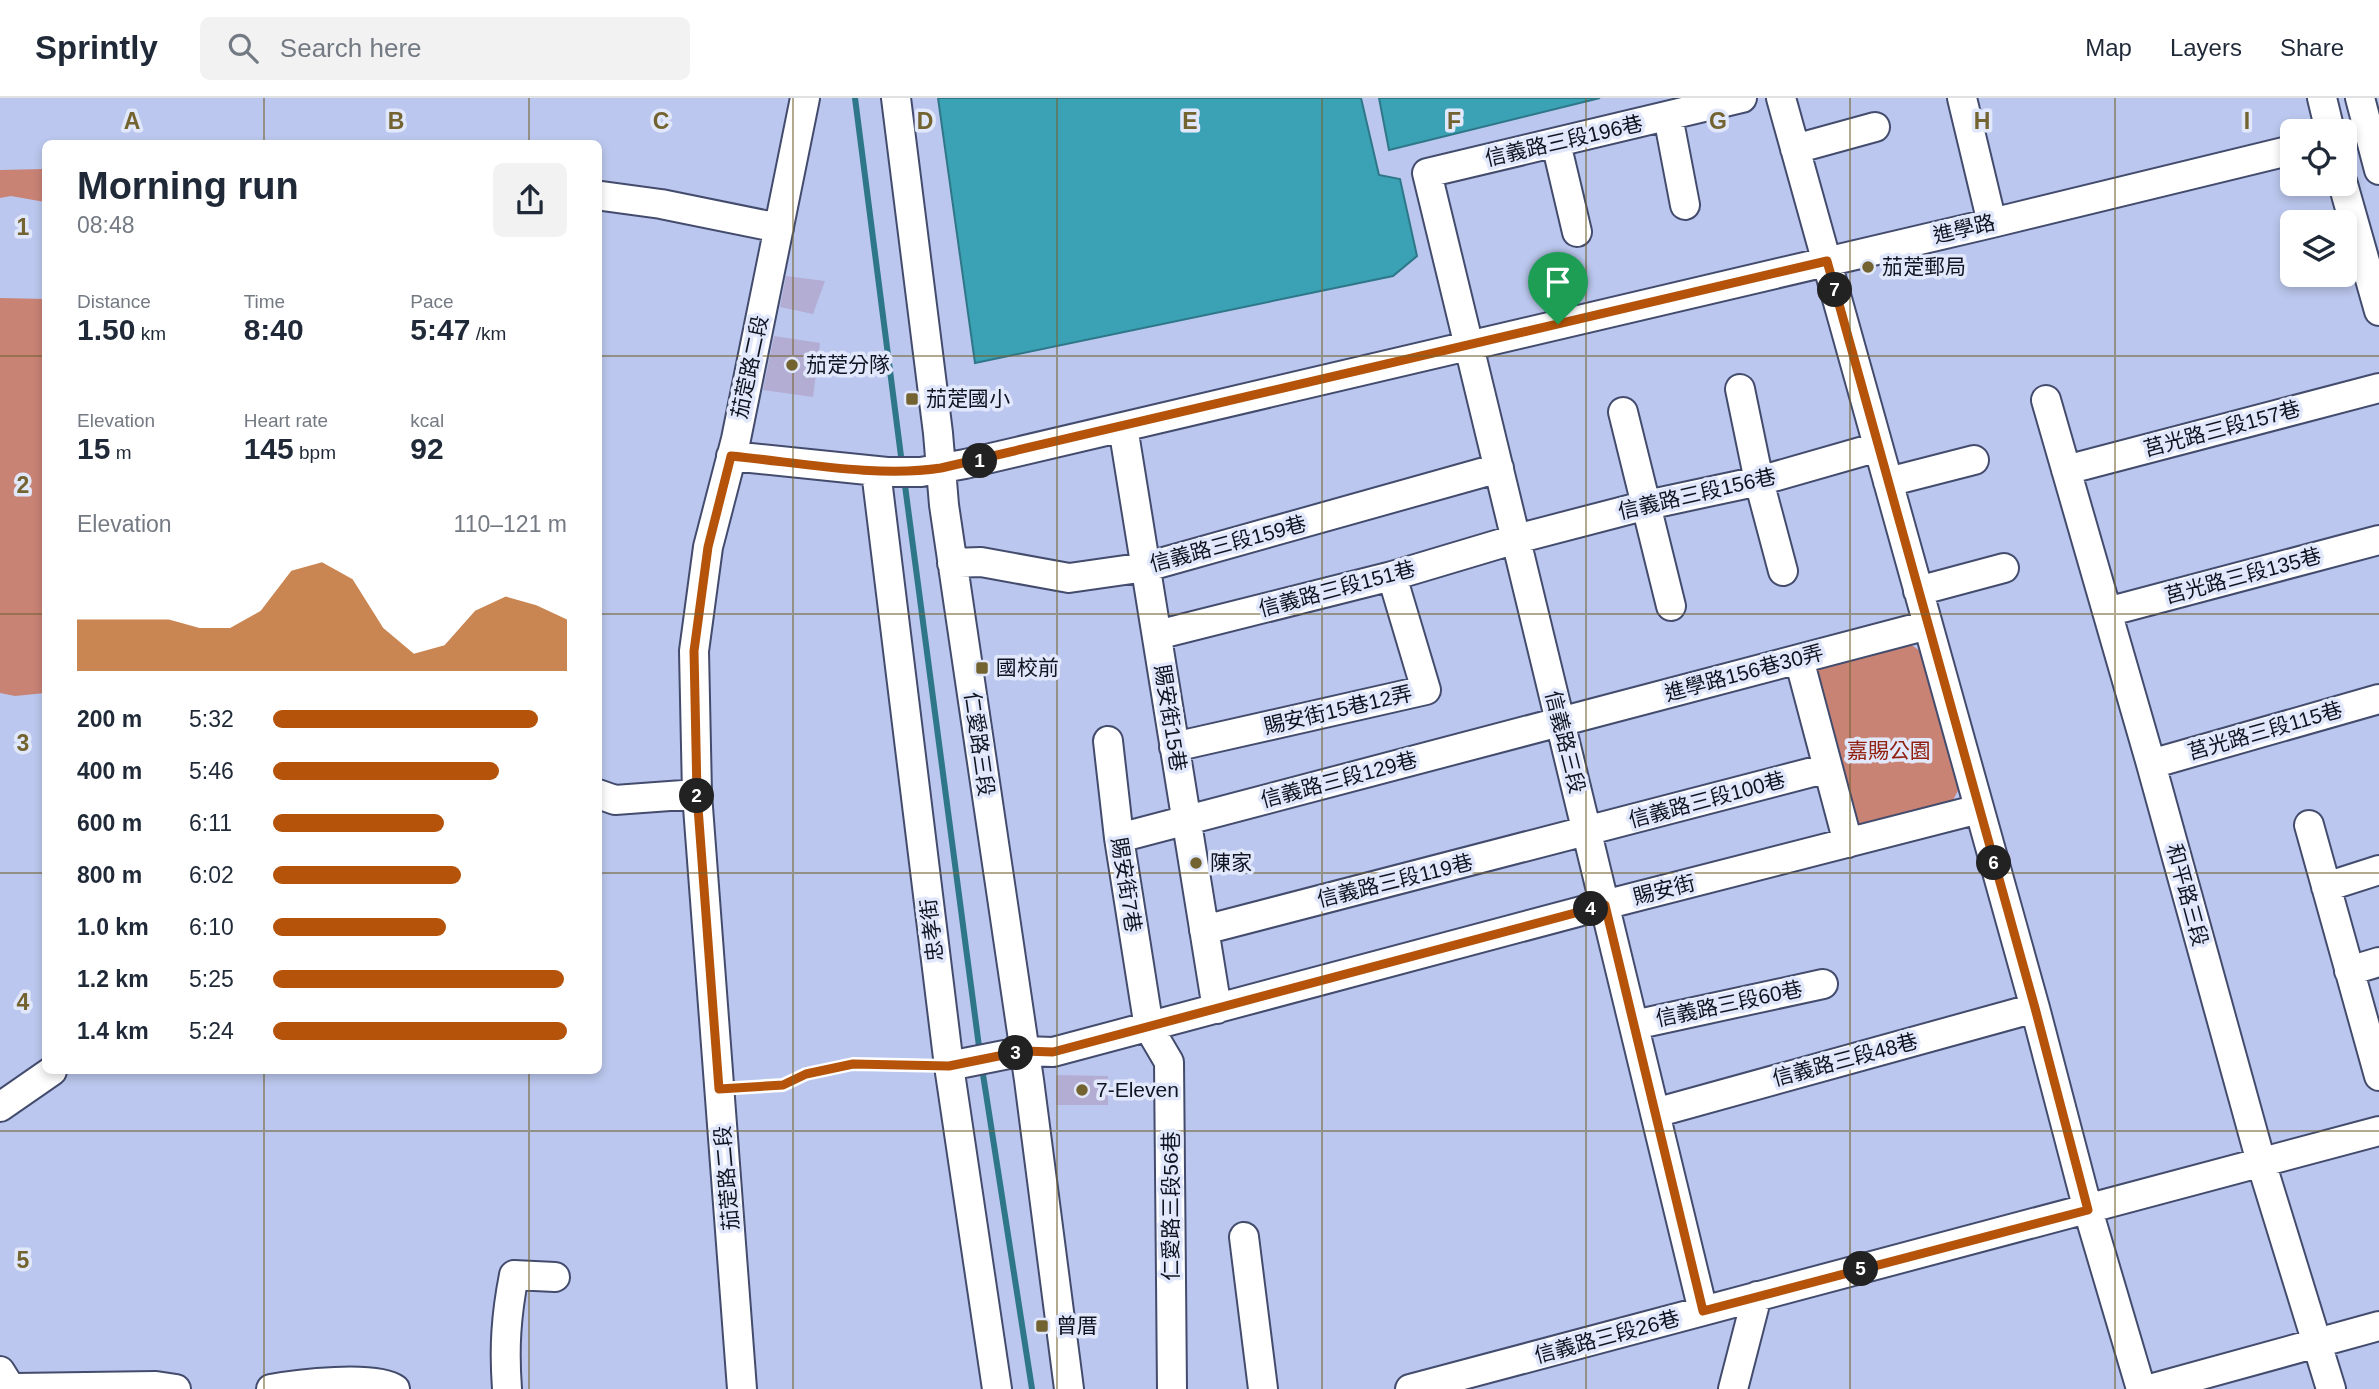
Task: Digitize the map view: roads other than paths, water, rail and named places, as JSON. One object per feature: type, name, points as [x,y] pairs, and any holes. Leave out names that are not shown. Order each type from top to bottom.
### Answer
[{"type":"street","name":"茄萣路二段","points":[[742,1389],[697,794],[694,651],[708,547],[731,456],[805,98]]},
{"type":"street","name":"仁愛路三段","points":[[896,98],[931,470],[952,563],[1012,1053],[1030,1080],[1069,1389]]},
{"type":"street","name":"信義路三段196巷","points":[[1427,173],[1742,98]]},
{"type":"street","points":[[1781,98],[2035,1008],[2088,1210],[2141,1389]]},
{"type":"street","points":[[1962,98],[1992,223]]},
{"type":"street","points":[[2322,98],[2327,119]]},
{"type":"street","points":[[2357,122],[2360,98]]},
{"type":"street","points":[[1668,116],[1685,205]]},
{"type":"street","points":[[1795,149],[1875,127]]},
{"type":"street","points":[[2357,132],[2379,170]]},
{"type":"street","points":[[1556,143],[1577,232]]},
{"type":"street","name":"進學路","points":[[731,456],[882,471],[931,470],[1992,223],[2280,153]]},
{"type":"street","name":"信義路三段","points":[[1427,173],[1703,1311]]},
{"type":"street","points":[[602,196],[661,204],[779,228]]},
{"type":"street","points":[[2346,196],[2379,311]]},
{"type":"street","name":"莒光路三段157巷","points":[[2066,470],[2379,388]]},
{"type":"street","points":[[1740,389],[1759,481],[1783,571]]},
{"type":"street","name":"和平路三段","points":[[2046,400],[2151,764],[2261,1162],[2331,1389]]},
{"type":"street","points":[[1623,412],[1671,606]]},
{"type":"street","name":"賜安街15巷","points":[[1123,427],[1217,1009]]},
{"type":"street","name":"信義路三段156巷","points":[[1516,539],[1647,505],[1759,481],[1878,447]]},
{"type":"street","points":[[1888,482],[1974,460]]},
{"type":"street","name":"信義路三段159巷","points":[[952,563],[981,562],[1069,578],[1146,567],[1499,468]]},
{"type":"street","name":"忠孝街","points":[[882,471],[997,1389]]},
{"type":"street","name":"信義路三段151巷","points":[[1157,635],[1392,576],[1516,539]]},
{"type":"street","name":"莒光路三段135巷","points":[[2107,612],[2379,540]]},
{"type":"street","points":[[1918,591],[2004,568]]},
{"type":"street","name":"賜安街15巷12弄","points":[[1174,747],[1426,690],[1392,576]]},
{"type":"street","name":"進學路156巷30弄","points":[[1560,722],[1928,625]]},
{"type":"street","points":[[1799,659],[1848,843]]},
{"type":"street","name":"莒光路三段115巷","points":[[2151,764],[2379,699]]},
{"type":"street","name":"信義路三段129巷","points":[[1119,838],[1560,722]]},
{"type":"street","name":"賜安街7巷","points":[[1108,741],[1119,838],[1149,1028]]},
{"type":"street","name":"信義路三段100巷","points":[[1587,832],[1828,768]]},
{"type":"street","points":[[602,795],[615,800],[697,794]]},
{"type":"street","name":"賜安街","points":[[956,1064],[1012,1053],[1053,1052],[1979,809]]},
{"type":"street","points":[[2309,825],[2377,1062]]},
{"type":"street","name":"信義路三段119巷","points":[[1204,930],[1587,832]]},
{"type":"street","points":[[2326,887],[2379,870]]},
{"type":"street","points":[[2349,971],[2379,962]]},
{"type":"street","name":"信義路三段60巷","points":[[1634,1025],[1823,984]]},
{"type":"street","name":"信義路三段48巷","points":[[1655,1113],[2035,1008]]},
{"type":"street","name":"仁愛路三段56巷","points":[[1149,1028],[1170,1062],[1172,1389]]},
{"type":"street","points":[[0,1107],[48,1074]]},
{"type":"street","name":"信義路三段26巷","points":[[1410,1389],[2379,1131]]},
{"type":"street","points":[[1244,1237],[1262,1389]]},
{"type":"street","points":[[507,1389],[504,1352],[506,1318],[514,1275],[555,1277]]},
{"type":"street","points":[[1734,1389],[1757,1296]]},
{"type":"street","points":[[2150,1389],[2379,1326]]},
{"type":"street","points":[[8,1379],[176,1389]]},
{"type":"street","points":[[271,1389],[295,1385],[374,1382],[396,1389]]},
{"type":"waterway","points":[[855,98],[902,464]]},
{"type":"waterway","points":[[904,478],[980,1054]]},
{"type":"waterway","points":[[982,1068],[1032,1389]]},
{"type":"place","name":"茄萣郵局","points":[[1868,267]]},
{"type":"place","name":"茄萣分隊","points":[[792,365]]},
{"type":"place","name":"茄萣國小","points":[[912,399]]},
{"type":"place","name":"國校前","points":[[982,668]]},
{"type":"place","name":"陳家","points":[[1196,863]]},
{"type":"place","name":"7-Eleven","points":[[1082,1090]]},
{"type":"place","name":"曾厝","points":[[1042,1326]]},
{"type":"park label","name":"嘉賜公園","points":[[1889,751]]}]
